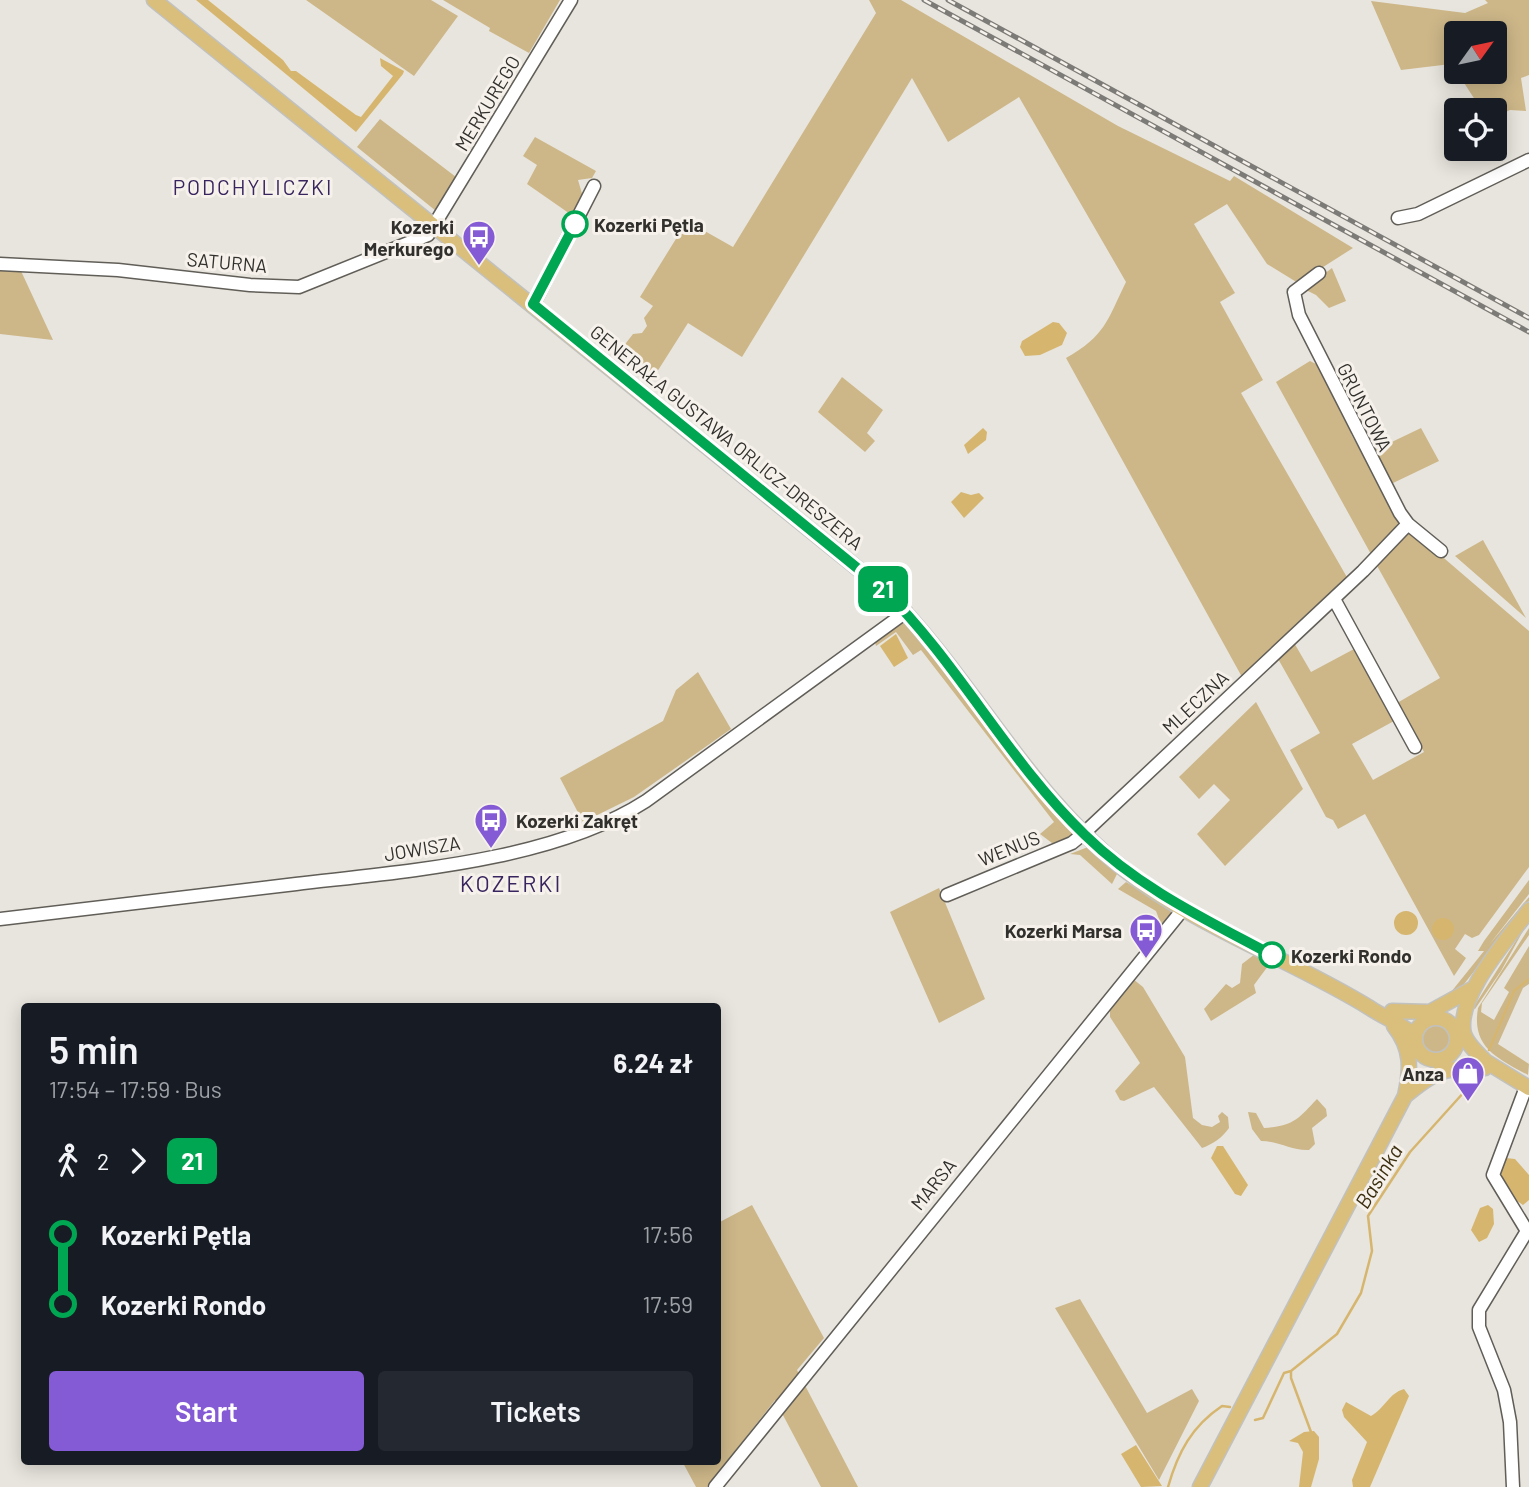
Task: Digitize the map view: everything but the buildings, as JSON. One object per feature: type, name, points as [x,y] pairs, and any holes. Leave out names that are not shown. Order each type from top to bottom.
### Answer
[{"type":"main road","name":"GENERAŁA GUSTAWA ORLICZ-DRESZERA","points":[[154,0],[846,557],[906,612],[1041,786],[1083,834],[1127,872],[1184,908],[1418,1030]]},
{"type":"main road","points":[[1408,1091],[1427,1070],[1445,1057],[1457,1035],[1455,1024],[1468,996],[1529,910]]},
{"type":"main road","points":[[1408,1091],[1408,1048],[1389,1014],[1430,1012],[1468,996]]},
{"type":"main road","points":[[1200,1487],[1408,1091],[1419,1062],[1418,1030],[1440,1018],[1468,996]]},
{"type":"main road","points":[[1468,996],[1464,1018],[1465,1037],[1486,1066]]},
{"type":"main road","points":[[1440,1018],[1450,1022],[1457,1035],[1486,1066]]},
{"type":"main road","points":[[1419,1051],[1428,1058],[1445,1057],[1486,1066],[1527,1088]]},
{"type":"main road","points":[[1408,1091],[1448,1068],[1486,1066]]},
{"type":"street","name":"MERKUREGO","points":[[435,226],[571,0]]},
{"type":"street","points":[[1398,218],[1418,214],[1529,160]]},
{"type":"street","points":[[533,304],[594,186]]},
{"type":"street","name":"SATURNA","points":[[0,264],[118,270],[250,285],[299,287],[428,235],[435,226]]},
{"type":"street","name":"GRUNTOWA","points":[[1319,273],[1294,292],[1299,315],[1384,486],[1408,524],[1441,551]]},
{"type":"street","name":"MLECZNA","points":[[1083,834],[1334,599],[1408,524]]},
{"type":"street","points":[[1334,599],[1415,747]]},
{"type":"street","name":"JOWISZA","points":[[0,919],[425,868],[585,833],[617,820],[646,801],[906,612]]},
{"type":"street","name":"WENUS","points":[[947,895],[1072,843],[1083,834]]},
{"type":"street","name":"MARSA","points":[[715,1487],[1184,908]]},
{"type":"street","points":[[1513,1487],[1510,1422],[1504,1390],[1479,1327],[1479,1310],[1528,1233],[1493,1175],[1527,1088]]},
{"type":"shaded area","points":[[196,0],[208,0],[283,60],[291,71],[296,71],[361,117],[393,76],[381,66],[380,58],[404,71],[403,74],[356,132]]},
{"type":"shaded area","points":[[306,0],[431,0],[458,16],[414,76]]},
{"type":"shaded area","points":[[443,0],[560,0],[529,53],[489,31],[490,28]]},
{"type":"shaded area","points":[[869,0],[901,0],[1118,126],[1230,181],[1234,176],[1353,248],[1298,283],[1267,264],[1227,204],[1194,224],[1235,293],[1220,302],[1263,380],[1241,393],[1348,579],[1242,677],[1066,358],[1097,335],[1126,282],[1019,97],[948,142],[912,78],[742,357],[688,323],[650,383],[616,356],[633,334],[642,333],[647,326],[644,318],[653,306],[640,297],[687,221],[733,247],[876,13]]},
{"type":"shaded area","points":[[1485,0],[1529,0],[1529,75],[1521,78],[1526,111],[1507,111],[1507,98],[1474,98],[1465,84],[1507,84],[1507,21],[1444,21],[1444,65],[1401,70],[1371,1],[1465,13],[1488,3]]},
{"type":"shaded area","points":[[380,119],[456,177],[436,211],[357,147]]},
{"type":"shaded area","points":[[535,137],[596,171],[592,178],[578,180],[583,197],[573,216],[527,184],[537,165],[523,156]]},
{"type":"shaded area","points":[[1332,268],[1346,301],[1329,308],[1316,295],[1304,289]]},
{"type":"shaded area","points":[[0,270],[21,271],[53,340],[0,334]]},
{"type":"shaded area","points":[[1053,322],[1059,323],[1067,333],[1062,345],[1040,355],[1025,356],[1020,347],[1022,341]]},
{"type":"shaded area","points":[[1310,361],[1318,365],[1353,432],[1351,434],[1400,521],[1372,556],[1276,382]]},
{"type":"shaded area","points":[[842,377],[883,410],[867,433],[875,441],[865,452],[818,412]]},
{"type":"shaded area","points":[[983,428],[987,432],[986,440],[968,454],[964,445]]},
{"type":"shaded area","points":[[1421,428],[1439,461],[1391,484],[1373,451]]},
{"type":"shaded area","points":[[961,492],[971,495],[979,493],[984,498],[964,518],[951,502]]},
{"type":"shaded area","points":[[1409,533],[1417,535],[1529,631],[1529,867],[1479,935],[1472,938],[1465,934],[1455,949],[1466,958],[1454,976],[1365,814],[1338,829],[1333,820],[1326,817],[1290,750],[1320,733],[1277,657],[1293,641],[1311,672],[1354,649],[1394,721],[1352,744],[1373,780],[1424,752],[1397,703],[1440,678],[1376,564]]},
{"type":"shaded area","points":[[1483,540],[1526,618],[1455,556]]},
{"type":"shaded area","points":[[903,623],[910,625],[1071,828],[1073,836],[1056,846],[1040,834],[1054,822],[921,650],[913,655],[896,632],[876,646],[875,642]]},
{"type":"shaded area","points":[[896,634],[908,658],[894,667],[880,646]]},
{"type":"shaded area","points":[[698,672],[731,729],[634,797],[583,822],[560,778],[663,721],[676,690]]},
{"type":"shaded area","points":[[1256,702],[1303,789],[1225,866],[1197,834],[1230,800],[1214,784],[1199,799],[1179,777]]},
{"type":"shaded area","points":[[1088,847],[1117,874],[1112,884],[1080,855],[1070,854]]},
{"type":"shaded area","points":[[1529,880],[1529,894],[1489,945],[1529,897],[1529,901],[1454,997],[1451,992],[1484,951],[1478,951]]},
{"type":"shaded area","points":[[1126,882],[1170,908],[1172,915],[1162,927],[1156,911],[1118,889]]},
{"type":"shaded area","points":[[939,888],[985,999],[939,1023],[890,912]]},
{"type":"shaded area","points":[[1406,911],[1415,914],[1418,923],[1415,932],[1406,935],[1397,932],[1394,923],[1397,914]]},
{"type":"shaded area","points":[[1443,918],[1453,925],[1454,929],[1447,939],[1443,940],[1433,933],[1432,929],[1439,919]]},
{"type":"shaded area","points":[[1529,920],[1501,971],[1475,1009],[1473,1008]]},
{"type":"shaded area","points":[[1529,928],[1529,935],[1482,1003],[1481,1012],[1494,1020],[1509,992],[1504,988],[1529,946],[1529,984],[1523,988],[1498,1044],[1529,1064],[1528,1075],[1498,1057],[1483,1043],[1477,1022],[1478,1008]]},
{"type":"shaded area","points":[[1255,954],[1271,962],[1254,985],[1256,993],[1211,1021],[1204,1009],[1226,984],[1232,988],[1240,983],[1242,964]]},
{"type":"shaded area","points":[[1133,979],[1143,987],[1185,1057],[1193,1118],[1202,1125],[1212,1127],[1220,1122],[1218,1116],[1222,1112],[1228,1117],[1229,1128],[1214,1143],[1202,1148],[1154,1087],[1124,1101],[1120,1100],[1115,1091],[1140,1063],[1110,1017],[1110,1008]]},
{"type":"shaded area","points":[[1436,1023],[1447,1028],[1452,1039],[1447,1050],[1436,1055],[1425,1050],[1420,1039],[1425,1028]]},
{"type":"shaded area","points":[[1317,1099],[1326,1109],[1327,1116],[1312,1128],[1315,1144],[1309,1150],[1261,1141],[1252,1129],[1248,1112],[1256,1113],[1264,1128],[1274,1127],[1295,1120]]},
{"type":"shaded area","points":[[1217,1146],[1223,1146],[1248,1185],[1241,1196],[1235,1194],[1211,1158]]},
{"type":"shaded area","points":[[1506,1158],[1515,1159],[1529,1175],[1529,1200],[1523,1205],[1510,1196],[1501,1173]]},
{"type":"shaded area","points":[[752,1205],[824,1338],[797,1370],[858,1487],[821,1487],[775,1400],[707,1487],[696,1487],[684,1465],[721,1465],[721,1221]]},
{"type":"shaded area","points":[[1488,1205],[1493,1209],[1494,1224],[1487,1238],[1479,1242],[1471,1230],[1480,1208]]},
{"type":"shaded area","points":[[1080,1299],[1147,1413],[1192,1389],[1199,1401],[1159,1480],[1055,1308]]},
{"type":"shaded area","points":[[1404,1389],[1409,1396],[1370,1487],[1353,1487],[1352,1480],[1367,1442],[1344,1417],[1342,1410],[1346,1402],[1371,1416],[1394,1394]]},
{"type":"shaded area","points":[[1314,1431],[1319,1437],[1319,1459],[1311,1487],[1299,1487],[1303,1452],[1298,1443],[1289,1441],[1304,1432]]},
{"type":"shaded area","points":[[1136,1445],[1162,1486],[1141,1487],[1121,1454]]},
{"type":"waterway","name":"Basinka","points":[[1489,1050],[1514,991],[1529,979]]},
{"type":"waterway","name":"Basinka","points":[[1311,1432],[1291,1378],[1291,1371],[1337,1334],[1361,1293],[1372,1251],[1368,1216],[1410,1152],[1474,1081]]},
{"type":"waterway","points":[[1255,1420],[1263,1418],[1284,1373],[1291,1371]]},
{"type":"waterway","points":[[1168,1487],[1176,1462],[1194,1431],[1222,1406],[1230,1407]]},
{"type":"railway","points":[[924,0],[1529,332]]},
{"type":"railway","points":[[948,0],[1529,318]]},
{"type":"bus line","name":"21","points":[[575,224],[533,304],[883,589],[925,633],[1060,809],[1105,854],[1150,888],[1272,955]]},
{"type":"place","name":"Kozerki Pętla","points":[[575,224]]},
{"type":"place","name":"Kozerki Merkurego","points":[[479,267]]},
{"type":"place","name":"Kozerki Zakręt","points":[[491,850]]},
{"type":"place","name":"Kozerki Rondo","points":[[1272,955]]},
{"type":"place","name":"Kozerki Marsa","points":[[1146,960]]},
{"type":"place","name":"Anza","points":[[1468,1103]]},
{"type":"district","name":"PODCHYLICZKI","points":[[253,186]]},
{"type":"district","name":"KOZERKI","points":[[511,883]]}]
